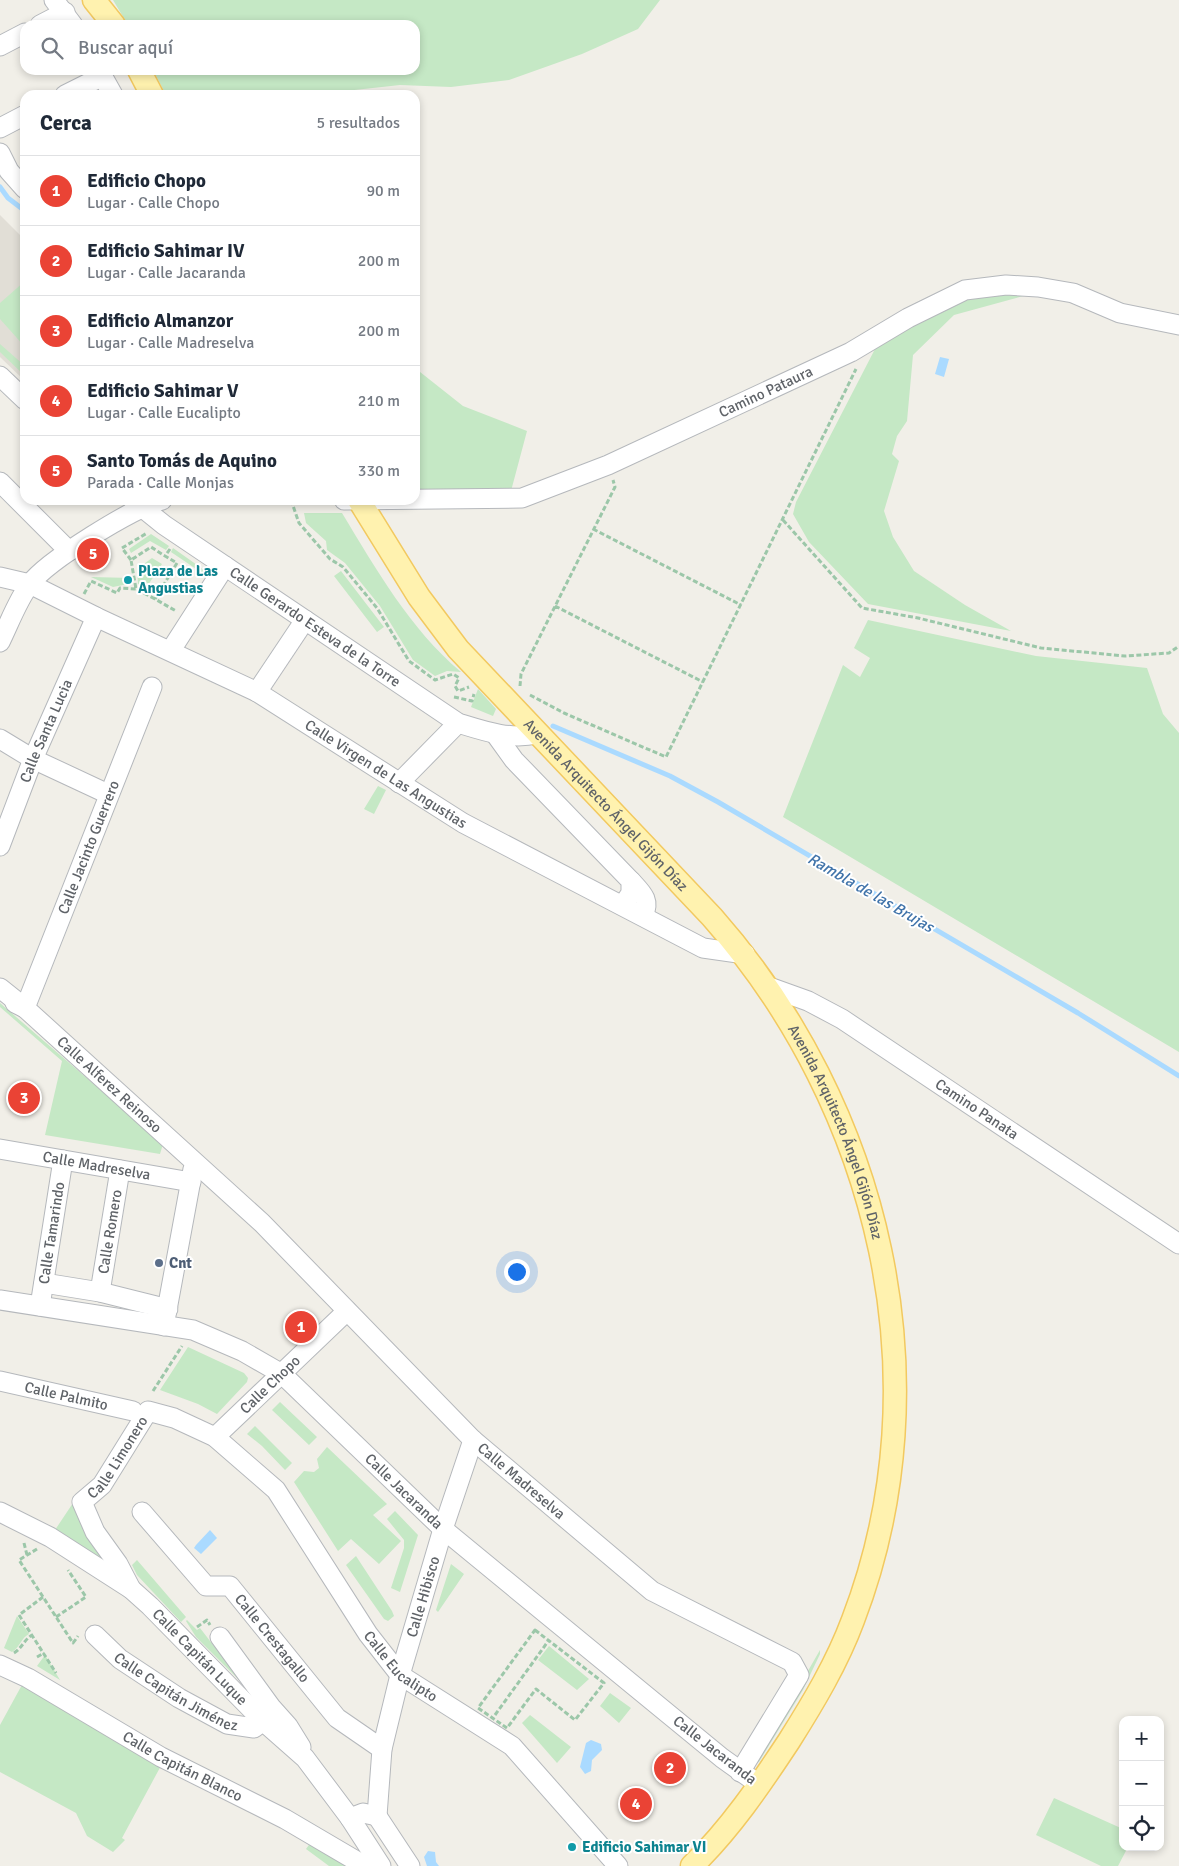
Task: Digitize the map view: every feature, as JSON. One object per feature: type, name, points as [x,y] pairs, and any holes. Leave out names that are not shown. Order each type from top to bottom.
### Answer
[{"type":"main road","points":[[94,0],[110,20]]},
{"type":"main road","points":[[142,75],[149,90]]},
{"type":"main road","name":"Avenida Arquitecto Ángel Gijón Díaz","points":[[357,505],[419,597],[458,649],[712,917],[745,954],[769,987],[818,1071],[840,1119],[862,1179],[880,1240],[894,1366],[892,1436],[886,1497],[871,1566],[852,1622],[818,1695],[760,1785],[709,1850],[692,1866]]},
{"type":"street","points":[[49,20],[64,12]]},
{"type":"street","points":[[0,46],[20,36]]},
{"type":"street","points":[[73,90],[98,75]]},
{"type":"street","points":[[102,75],[110,90]]},
{"type":"street","points":[[0,128],[20,118]]},
{"type":"street","points":[[0,153],[9,171],[20,183]]},
{"type":"street","name":"Camino Pataura","points":[[420,499],[522,498],[608,464],[851,352],[908,318],[965,290],[1006,286],[1038,287],[1073,293],[1120,313],[1179,325]]},
{"type":"street","points":[[0,376],[20,395]]},
{"type":"street","points":[[0,482],[20,502]]},
{"type":"street","points":[[23,505],[69,551]]},
{"type":"street","points":[[0,642],[30,584],[69,551],[136,505]]},
{"type":"street","name":"Calle Gerardo Esteva de la Torre","points":[[138,505],[164,525],[458,723],[496,735],[525,737],[537,734]]},
{"type":"street","points":[[175,643],[225,566]]},
{"type":"street","name":"Calle Virgen de Las Angustias","points":[[0,577],[30,584],[96,617],[175,643],[257,692],[463,824],[703,948],[745,954]]},
{"type":"street","name":"Calle Santa Lucia","points":[[0,846],[33,759],[96,617]]},
{"type":"street","points":[[257,692],[305,620]]},
{"type":"street","name":"Calle Jacinto Guerrero","points":[[25,1008],[108,794],[152,687]]},
{"type":"street","points":[[398,783],[458,723]]},
{"type":"street","points":[[496,735],[514,760],[646,898],[647,908],[643,916]]},
{"type":"street","points":[[0,739],[33,759],[108,794]]},
{"type":"street","points":[[623,905],[632,893],[631,881]]},
{"type":"street","points":[[686,940],[698,940],[708,933],[714,924],[712,917]]},
{"type":"street","name":"Camino Panata","points":[[769,987],[808,1001],[842,1019],[1179,1244]]},
{"type":"street","name":"Calle Alferez Reinoso","points":[[0,988],[25,1008],[195,1161]]},
{"type":"street","name":"Calle Alferez Reinoso","points":[[0,995],[25,1008]]},
{"type":"street","name":"Calle Madreselva","points":[[0,1149],[191,1182]]},
{"type":"street","name":"Calle Tamarindo","points":[[40,1306],[63,1160]]},
{"type":"street","points":[[166,1317],[195,1161]]},
{"type":"street","name":"Calle Madreselva","points":[[195,1161],[262,1223],[473,1440],[652,1592],[792,1662],[799,1675],[740,1772]]},
{"type":"street","name":"Calle Romero","points":[[100,1292],[120,1170]]},
{"type":"street","name":"Calle Jacaranda","points":[[44,1283],[100,1292],[166,1317],[242,1351],[282,1374],[443,1529],[740,1772],[760,1785]]},
{"type":"street","name":"Calle Jacaranda","points":[[0,1300],[40,1306],[166,1317]]},
{"type":"street","name":"Calle Chopo","points":[[215,1436],[347,1310]]},
{"type":"street","name":"Calle Palmito","points":[[0,1381],[132,1411]]},
{"type":"street","name":"Calle Limonero","points":[[131,1589],[118,1564],[95,1532],[82,1502],[102,1485],[148,1412],[174,1418],[215,1436]]},
{"type":"street","name":"Calle Eucalipto","points":[[215,1436],[276,1490],[368,1634],[400,1675],[512,1746],[618,1866]]},
{"type":"street","name":"Calle Hibisco","points":[[377,1816],[382,1749],[400,1675],[443,1529],[473,1440]]},
{"type":"street","name":"Calle Capitán Luque","points":[[0,1512],[52,1538],[131,1589],[181,1636],[263,1721],[305,1758],[350,1818],[381,1866]]},
{"type":"street","name":"Calle Crestagallo","points":[[142,1512],[206,1586],[230,1586],[337,1718],[382,1749]]},
{"type":"street","name":"Calle Capitán Jiménez","points":[[95,1635],[120,1659],[179,1698],[227,1724],[254,1728],[263,1721]]},
{"type":"street","points":[[220,1637],[271,1707],[288,1726],[305,1758]]},
{"type":"street","name":"Calle Capitán Blanco","points":[[0,1665],[28,1678],[161,1757],[285,1819],[365,1866]]},
{"type":"street","points":[[350,1818],[363,1813],[377,1816],[410,1866]]},
{"type":"path","points":[[608,464],[615,487],[521,674],[520,687],[527,694],[564,713],[666,757],[856,370],[851,352]]},
{"type":"path","points":[[293,505],[299,523],[330,559],[343,567],[377,608],[409,661],[435,680],[453,674],[458,678],[455,686],[458,690],[471,686],[474,690],[472,701],[445,694]]},
{"type":"path","points":[[783,520],[862,608],[918,618],[1041,648],[1125,656],[1169,652],[1179,646]]},
{"type":"path","points":[[136,588],[131,560],[122,548],[152,530],[158,534],[164,525]]},
{"type":"path","points":[[593,528],[741,605]]},
{"type":"path","points":[[165,556],[173,544]]},
{"type":"path","points":[[131,560],[151,548],[177,563],[155,599]]},
{"type":"path","points":[[77,592],[84,595],[91,581],[118,593],[120,588],[136,588],[178,612],[167,630],[175,643]]},
{"type":"path","points":[[555,606],[703,682]]},
{"type":"path","points":[[153,1390],[182,1346]]},
{"type":"path","points":[[52,1538],[19,1560],[73,1643]]},
{"type":"path","points":[[56,1617],[86,1598],[65,1565]]},
{"type":"path","points":[[43,1597],[19,1615],[59,1677]]},
{"type":"path","points":[[535,1630],[604,1683],[575,1720],[536,1689],[507,1728],[492,1718],[478,1708],[535,1630]]},
{"type":"path","points":[[25,1639],[32,1635]]},
{"type":"path","points":[[492,1718],[549,1640]]},
{"type":"path","points":[[37,1658],[44,1653]]},
{"type":"shaded area","points":[[0,215],[20,235],[20,376],[0,357]]},
{"type":"green space","points":[[113,0],[660,0],[638,29],[582,54],[509,80],[451,87],[400,85],[354,90],[163,90],[156,75],[420,75],[420,20],[125,20]]},
{"type":"green space","points":[[20,285],[20,341],[0,319],[0,303]]},
{"type":"green space","points":[[1011,293],[1034,293],[954,315],[913,355],[907,421],[897,436],[892,454],[899,461],[884,511],[893,537],[914,571],[965,605],[1011,631],[868,604],[809,542],[793,514],[796,502],[875,349],[906,327],[963,300]]},
{"type":"green space","points":[[0,344],[20,362],[20,371],[0,352]]},
{"type":"green space","points":[[420,372],[463,406],[527,431],[511,491],[420,492]]},
{"type":"green space","points":[[304,513],[342,513],[381,577],[410,618],[461,672],[447,671],[435,676],[413,660],[380,606],[345,563],[327,550],[326,541],[306,523]]},
{"type":"green space","points":[[151,534],[169,546],[166,550],[150,541],[131,553],[129,549]]},
{"type":"green space","points":[[173,548],[207,572],[208,577],[171,552]]},
{"type":"green space","points":[[152,558],[162,564],[146,588],[138,584],[137,569]]},
{"type":"green space","points":[[341,571],[384,627],[377,632],[334,576]]},
{"type":"green space","points":[[91,577],[132,578],[133,583],[113,587]]},
{"type":"green space","points":[[868,620],[1036,656],[1147,668],[1163,714],[1179,733],[1179,1052],[783,817],[843,665],[860,677],[870,658],[854,648]]},
{"type":"green space","points":[[478,689],[496,709],[493,716],[471,707]]},
{"type":"green space","points":[[378,786],[386,790],[374,814],[364,809]]},
{"type":"green space","points":[[0,1003],[163,1144],[160,1154],[45,1135],[62,1061],[0,1007]]},
{"type":"green space","points":[[188,1347],[244,1373],[248,1378],[247,1382],[217,1414],[198,1404],[160,1390]]},
{"type":"green space","points":[[280,1402],[317,1437],[309,1445],[272,1410]]},
{"type":"green space","points":[[255,1426],[292,1463],[285,1470],[262,1446],[247,1434]]},
{"type":"green space","points":[[327,1447],[387,1504],[373,1515],[401,1541],[379,1564],[351,1539],[338,1551],[294,1482],[304,1471],[314,1472],[319,1468],[317,1459]]},
{"type":"green space","points":[[73,1503],[77,1507],[112,1568],[55,1530]]},
{"type":"green space","points":[[395,1511],[418,1535],[400,1592],[391,1588],[404,1548],[404,1540],[387,1519]]},
{"type":"green space","points":[[356,1556],[392,1611],[394,1616],[388,1621],[384,1619],[346,1565]]},
{"type":"green space","points":[[137,1560],[186,1617],[181,1622],[137,1575],[132,1565]]},
{"type":"green space","points":[[451,1564],[464,1574],[438,1612],[436,1610]]},
{"type":"green space","points":[[17,1616],[29,1634],[12,1652],[4,1648]]},
{"type":"green space","points":[[187,1620],[197,1630],[200,1628],[244,1685],[196,1637]]},
{"type":"green space","points":[[549,1646],[589,1679],[577,1690],[538,1660]]},
{"type":"green space","points":[[820,1650],[820,1654],[803,1690],[759,1762],[755,1763]]},
{"type":"green space","points":[[45,1655],[60,1680],[37,1666]]},
{"type":"green space","points":[[23,1683],[163,1762],[122,1838],[125,1840],[113,1852],[87,1836],[76,1813],[0,1772],[0,1725]]},
{"type":"green space","points":[[610,1693],[631,1708],[619,1723],[600,1706]]},
{"type":"green space","points":[[530,1715],[571,1747],[557,1763],[522,1723]]},
{"type":"green space","points":[[1054,1798],[1119,1827],[1119,1851],[1126,1851],[1118,1866],[1101,1866],[1036,1835]]},
{"type":"green space","points":[[311,1842],[349,1866],[329,1866],[306,1849]]},
{"type":"water","points":[[940,357],[949,359],[944,377],[935,374]]},
{"type":"water","points":[[210,1530],[217,1538],[201,1554],[194,1548]]},
{"type":"water","points":[[591,1740],[601,1744],[602,1750],[592,1760],[591,1771],[585,1774],[580,1767],[586,1743]]},
{"type":"water","points":[[428,1851],[435,1852],[436,1862],[439,1866],[427,1866],[424,1857]]},
{"type":"waterway","name":"Rambla de las Brujas","points":[[0,187],[8,198],[20,207]]},
{"type":"waterway","name":"Rambla de las Brujas","points":[[553,726],[670,776],[718,802],[1078,1013],[1179,1076]]},
{"type":"place","name":"Santo Tomás de Aquino","points":[[93,554]]},
{"type":"place","name":"Plaza de Las Angustias","points":[[128,580]]},
{"type":"place","name":"Edificio Almanzor","points":[[24,1098]]},
{"type":"place","name":"Cnt","points":[[159,1263]]},
{"type":"place","name":"Edificio Chopo","points":[[301,1327]]},
{"type":"place","name":"Edificio Sahimar IV","points":[[670,1768]]},
{"type":"place","name":"Edificio Sahimar V","points":[[636,1804]]},
{"type":"place","name":"Edificio Sahimar VI","points":[[572,1847]]}]
